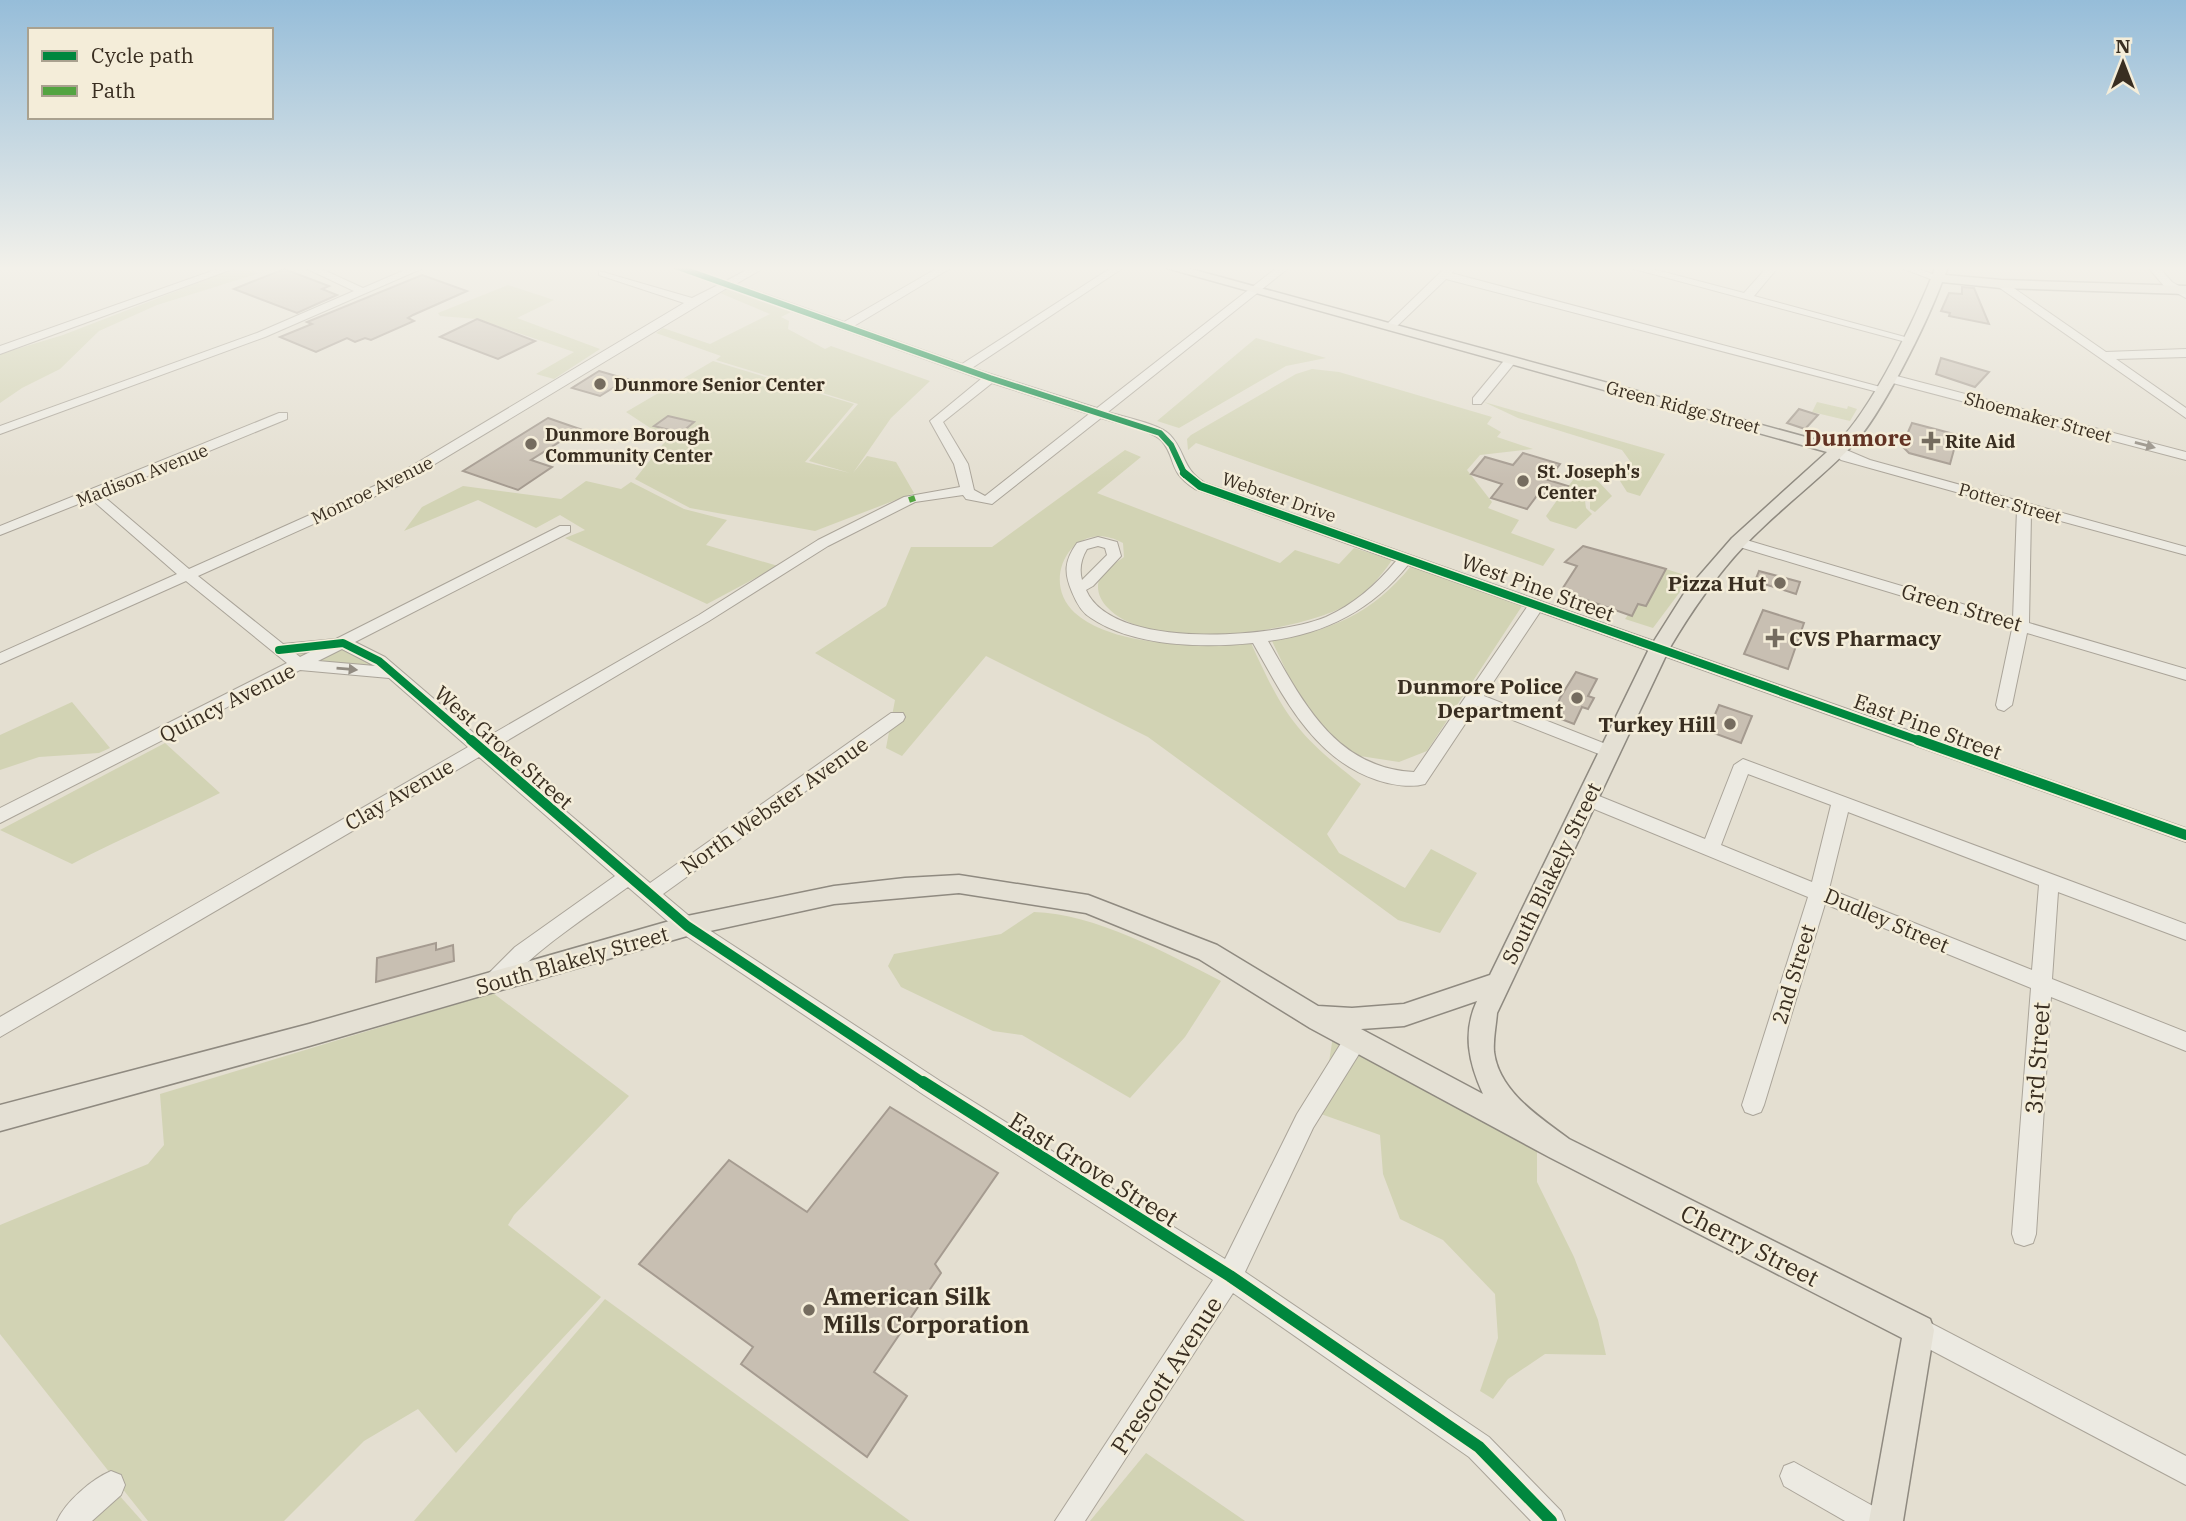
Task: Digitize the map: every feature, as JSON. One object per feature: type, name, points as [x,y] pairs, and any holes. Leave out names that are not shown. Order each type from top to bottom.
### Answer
[{"type":"main road","name":"Green Ridge Street","points":[[1430,337],[1837,450]]},
{"type":"main road","name":"South Blakely Street","points":[[0,1118],[490,985],[687,926],[834,895],[959,884],[1088,904],[1208,952],[1314,1017],[1352,1019],[1404,1015],[1498,983],[1659,649],[1693,592],[1738,542],[1849,440],[1886,384],[1911,337]]},
{"type":"main road","points":[[1498,983],[1484,1013],[1481,1034],[1482,1059],[1486,1072],[1508,1105],[1559,1148]]},
{"type":"main road","name":"Cherry Street","points":[[1314,1017],[1559,1148],[1919,1330]]},
{"type":"main road","points":[[1886,1521],[1919,1330]]},
{"type":"street","points":[[0,350],[37,337]]},
{"type":"street","points":[[0,430],[192,362],[253,337]]},
{"type":"street","name":"Monroe Avenue","points":[[0,659],[395,482],[635,337]]},
{"type":"street","points":[[878,337],[990,378],[1101,413]]},
{"type":"street","points":[[965,367],[1011,337]]},
{"type":"street","points":[[990,378],[936,421],[961,464],[967,490],[981,500],[991,499],[1197,337]]},
{"type":"street","name":"Shoemaker Street","points":[[1704,337],[2186,456]]},
{"type":"street","points":[[1899,337],[1910,340]]},
{"type":"street","points":[[2077,337],[2186,414]]},
{"type":"street","points":[[2104,356],[2186,353]]},
{"type":"street","points":[[1477,401],[1511,360]]},
{"type":"street","name":"Webster Drive","points":[[1101,413],[1168,438],[1177,468],[1189,481],[1406,558]]},
{"type":"street","name":"Madison Avenue","points":[[0,531],[283,416]]},
{"type":"street","name":"Potter Street","points":[[1837,450],[1846,457],[2186,551]]},
{"type":"street","name":"Clay Avenue","points":[[0,1028],[704,618],[823,543],[912,499],[967,490]]},
{"type":"street","points":[[94,495],[187,576],[300,665],[393,673]]},
{"type":"street","points":[[2004,705],[2021,624],[2024,508]]},
{"type":"street","name":"Quincy Avenue","points":[[0,816],[565,529]]},
{"type":"street","name":"Green Street","points":[[1738,542],[2186,675]]},
{"type":"street","points":[[1077,588],[1095,614],[1137,632],[1219,639],[1258,637],[1332,621],[1383,585],[1406,558]]},
{"type":"street","name":"West Pine Street","points":[[1406,558],[1659,649]]},
{"type":"street","points":[[1258,637],[1294,704],[1341,757],[1380,778],[1419,779],[1536,606]]},
{"type":"street","points":[[279,650],[342,643]]},
{"type":"street","name":"West Grove Street","points":[[342,643],[379,661],[687,926]]},
{"type":"street","name":"East Pine Street","points":[[1659,649],[2186,835]]},
{"type":"street","points":[[1474,698],[1610,752]]},
{"type":"street","name":"North Webster Avenue","points":[[650,892],[897,717]]},
{"type":"street","points":[[1711,848],[1743,765],[2186,932]]},
{"type":"street","name":"Dudley Street","points":[[1588,799],[2186,1042]]},
{"type":"street","name":"2nd Street","points":[[1753,1105],[1819,892],[1841,802]]},
{"type":"street","points":[[490,985],[522,953],[629,876]]},
{"type":"street","name":"3rd Street","points":[[2024,1234],[2049,882]]},
{"type":"street","name":"East Grove Street","points":[[687,926],[932,1088],[1230,1276],[1479,1447],[1551,1521]]},
{"type":"street","name":"Prescott Avenue","points":[[1069,1521],[1230,1276],[1305,1121],[1356,1039]]},
{"type":"street","name":"Cherry Street","points":[[1919,1330],[2186,1471]]},
{"type":"street","points":[[1794,1476],[1872,1521]]},
{"type":"street","points":[[71,1521],[111,1485]]},
{"type":"green space","points":[[56,337],[93,337],[60,369],[22,388],[0,403],[0,354]]},
{"type":"green space","points":[[530,337],[568,337],[600,349],[554,379],[536,374],[574,352]]},
{"type":"green space","points":[[667,337],[689,337],[710,344],[724,337],[803,337],[825,349],[831,346],[930,381],[891,418],[853,473],[867,456],[896,462],[914,493],[815,531],[690,508],[635,479],[667,439],[626,412],[713,361],[854,404],[805,462],[850,473],[809,461],[858,404],[716,360],[721,356]]},
{"type":"green space","points":[[1256,338],[1326,358],[1286,366],[1179,428],[1157,421]]},
{"type":"green space","points":[[1312,369],[1339,372],[1492,417],[1487,424],[1501,432],[1497,437],[1533,449],[1480,455],[1467,470],[1492,502],[1488,508],[1519,520],[1511,533],[1555,549],[1543,566],[1196,443],[1188,450],[1187,439],[1191,435],[1296,374]]},
{"type":"green space","points":[[1484,402],[1665,454],[1640,496],[1627,492],[1620,481],[1630,461],[1622,450],[1518,418]]},
{"type":"green space","points":[[1817,402],[1857,409],[1850,421],[1812,412]]},
{"type":"green space","points":[[1125,450],[1141,457],[1097,493],[1280,563],[1295,550],[1339,564],[1354,548],[1392,560],[1372,585],[1347,605],[1294,624],[1224,634],[1155,630],[1127,622],[1107,607],[1099,594],[1100,578],[1124,557],[1123,543],[1105,537],[1090,537],[1077,544],[1067,555],[1061,569],[1060,584],[1064,599],[1075,613],[1092,625],[1113,633],[1135,639],[1184,644],[1251,643],[1273,689],[1294,722],[1321,752],[1361,784],[1327,834],[1339,853],[1405,888],[1431,849],[1477,873],[1440,933],[1398,920],[1148,737],[986,656],[902,756],[886,748],[895,700],[815,653],[886,606],[911,547],[992,547]]},
{"type":"green space","points":[[1584,475],[1596,479],[1612,496],[1595,512],[1590,509],[1590,501],[1576,492],[1564,492],[1576,476]]},
{"type":"green space","points":[[586,481],[621,489],[631,482],[684,509],[727,520],[706,545],[778,566],[707,604],[565,538],[585,530],[560,515],[536,528],[478,500],[404,531],[422,507],[463,486],[561,499]]},
{"type":"green space","points":[[1562,493],[1570,499],[1585,501],[1586,508],[1592,514],[1576,529],[1550,521],[1546,516]]},
{"type":"green space","points":[[1411,566],[1522,606],[1427,751],[1399,762],[1360,756],[1341,747],[1299,698],[1272,641],[1332,625],[1366,608],[1396,583]]},
{"type":"green space","points":[[1666,569],[1691,577],[1653,628],[1625,619],[1628,615],[1632,616],[1638,604],[1646,606]]},
{"type":"green space","points":[[343,643],[393,673],[300,665],[279,650]]},
{"type":"green space","points":[[72,702],[110,748],[99,753],[39,757],[0,770],[0,735]]},
{"type":"green space","points":[[165,743],[220,793],[72,864],[0,830]]},
{"type":"green space","points":[[1034,912],[1081,919],[1106,927],[1221,981],[1185,1037],[1130,1098],[1022,1035],[993,1031],[901,987],[888,966],[894,954],[1001,934]]},
{"type":"green space","points":[[493,993],[629,1096],[514,1215],[508,1225],[601,1297],[456,1453],[418,1409],[364,1441],[284,1521],[148,1521],[0,1334],[0,1225],[148,1164],[164,1145],[160,1094]]},
{"type":"green space","points":[[1333,1036],[1537,1150],[1537,1182],[1574,1257],[1598,1320],[1606,1355],[1545,1354],[1508,1379],[1493,1399],[1480,1391],[1498,1338],[1495,1294],[1443,1240],[1400,1219],[1383,1174],[1380,1135],[1321,1114]]},
{"type":"green space","points":[[605,1299],[910,1521],[414,1521]]},
{"type":"green space","points":[[1146,1453],[1245,1521],[1090,1521]]},
{"type":"green space","points":[[118,1494],[142,1521],[90,1521]]},
{"type":"building","points":[[280,337],[378,337],[355,342],[347,338],[316,352]]},
{"type":"building","points":[[440,337],[524,337],[535,341],[498,359]]},
{"type":"building","points":[[1941,358],[1989,372],[1975,387],[1936,374]]},
{"type":"building","name":"Dunmore Senior Center","points":[[599,371],[627,379],[600,396],[572,388]]},
{"type":"building","points":[[1799,409],[1818,415],[1805,429],[1787,423]]},
{"type":"building","points":[[668,416],[694,422],[681,433],[654,426]]},
{"type":"building","name":"Dunmore Borough Community Center","points":[[548,418],[580,429],[531,460],[552,467],[518,490],[463,471]]},
{"type":"building","name":"Rite Aid","points":[[1912,423],[1958,435],[1950,464],[1909,453],[1902,446]]},
{"type":"building","name":"St. Joseph's Center","points":[[1523,453],[1560,464],[1548,480],[1568,486],[1558,499],[1539,493],[1527,509],[1491,498],[1502,484],[1471,474],[1485,457],[1513,465]]},
{"type":"building","points":[[1583,546],[1666,569],[1646,606],[1638,604],[1632,616],[1561,591],[1577,566],[1565,562]]},
{"type":"building","name":"Pizza Hut","points":[[1759,571],[1800,582],[1796,594],[1755,581]]},
{"type":"building","name":"CVS Pharmacy","points":[[1763,610],[1804,623],[1788,669],[1744,654]]},
{"type":"building","name":"Dunmore Police Department","points":[[1576,672],[1597,679],[1588,696],[1594,698],[1588,709],[1582,707],[1574,724],[1553,716],[1560,698]]},
{"type":"building","name":"Turkey Hill","points":[[1719,705],[1752,716],[1741,743],[1708,731]]},
{"type":"building","points":[[436,943],[436,950],[453,945],[454,961],[376,982],[377,958]]},
{"type":"building","name":"American Silk Mills Corporation","points":[[890,1107],[998,1173],[935,1264],[941,1273],[874,1372],[907,1396],[867,1457],[741,1364],[753,1347],[639,1264],[729,1160],[807,1212]]},
{"type":"marked path","points":[[909,500],[915,498]]},
{"type":"cycle path","points":[[875,337],[1160,433],[1171,445],[1183,473],[1200,486],[2186,835]]},
{"type":"cycle path","points":[[279,650],[343,643],[379,661],[687,926],[932,1088],[1230,1276],[1479,1447],[1551,1521]]},
{"type":"place","name":"Dunmore Senior Center","points":[[600,384]]},
{"type":"place","name":"Rite Aid","points":[[1931,441]]},
{"type":"place","name":"Dunmore Borough Community Center","points":[[531,444]]},
{"type":"place","name":"St. Joseph's Center","points":[[1523,481]]},
{"type":"place","name":"Pizza Hut","points":[[1780,583]]},
{"type":"place","name":"CVS Pharmacy","points":[[1775,638]]},
{"type":"place","name":"Dunmore Police Department","points":[[1577,698]]},
{"type":"place","name":"Turkey Hill","points":[[1730,724]]},
{"type":"place","name":"American Silk Mills Corporation","points":[[809,1310]]},
{"type":"district","name":"Dunmore","points":[[1858,437]]}]
